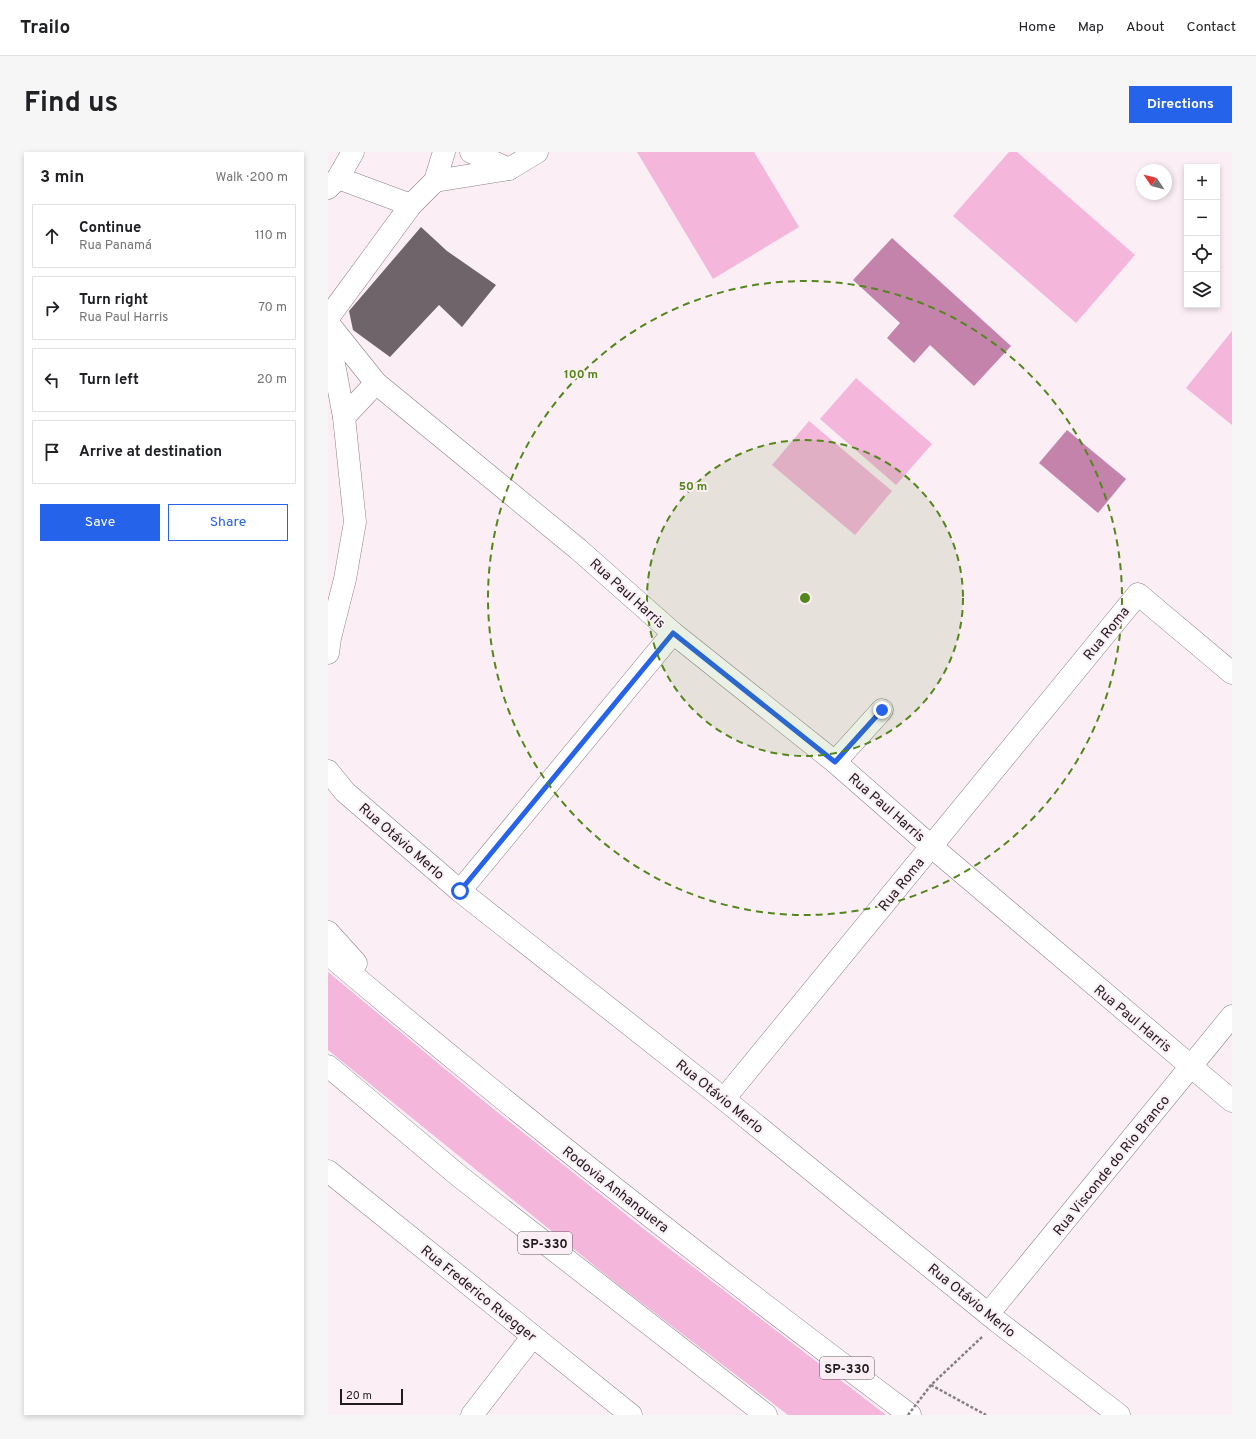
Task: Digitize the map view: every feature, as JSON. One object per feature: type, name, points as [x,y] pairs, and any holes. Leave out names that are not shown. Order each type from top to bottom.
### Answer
[{"type":"main road","points":[[352,152],[333,183],[411,205]]},
{"type":"main road","points":[[328,318],[411,205],[436,182],[444,152]]},
{"type":"main road","points":[[471,152],[509,169]]},
{"type":"main road","points":[[436,182],[509,169],[537,152]]},
{"type":"main road","name":"Rua Paul Harris","points":[[328,323],[376,383],[578,549],[673,633],[835,762],[932,847],[1232,1101]]},
{"type":"main road","points":[[328,332],[344,417],[355,522],[345,579],[330,638],[328,653]]},
{"type":"main road","points":[[344,417],[376,383]]},
{"type":"main road","name":"Rua Roma","points":[[724,1099],[1138,594],[1232,673]]},
{"type":"main road","points":[[460,891],[673,633]]},
{"type":"main road","points":[[835,762],[882,710]]},
{"type":"main road","name":"Rua Otávio Merlo","points":[[328,771],[345,792],[460,891],[724,1099],[994,1318],[1119,1415]]},
{"type":"main road","points":[[328,932],[362,970],[515,1110]]},
{"type":"main road","name":"Rodovia Anhanguera","points":[[328,954],[515,1110],[785,1321],[909,1415]]},
{"type":"main road","name":"Rua Visconde do Rio Branco","points":[[994,1318],[1232,1016]]},
{"type":"main road","name":"SP-330","points":[[328,1066],[459,1176],[766,1415]]},
{"type":"main road","name":"Rua Frederico Ruegger","points":[[328,1171],[630,1415]]},
{"type":"main road","points":[[472,1415],[533,1336]]},
{"type":"path","points":[[909,1415],[931,1384],[994,1318]]},
{"type":"path","points":[[931,1384],[986,1415]]},
{"type":"shaded area","points":[[637,152],[754,152],[799,227],[713,279]]},
{"type":"shaded area","points":[[1009,152],[1017,152],[1135,255],[1076,323],[953,216]]},
{"type":"shaded area","points":[[892,238],[1011,346],[974,386],[930,345],[914,363],[887,338],[900,323],[853,280]]},
{"type":"shaded area","points":[[1232,331],[1232,425],[1186,388]]},
{"type":"shaded area","points":[[856,378],[932,444],[896,485],[820,419]]},
{"type":"shaded area","points":[[809,421],[892,491],[855,535],[772,465]]},
{"type":"shaded area","points":[[1067,430],[1126,479],[1098,513],[1039,463]]},
{"type":"shaded area","points":[[328,972],[486,1103],[645,1230],[886,1415],[788,1415],[617,1284],[328,1050]]},
{"type":"building","points":[[421,227],[447,251],[496,285],[462,327],[439,305],[390,357],[353,330],[349,311]]},
{"type":"route","points":[[460,891],[673,633],[835,762],[882,710]]}]
